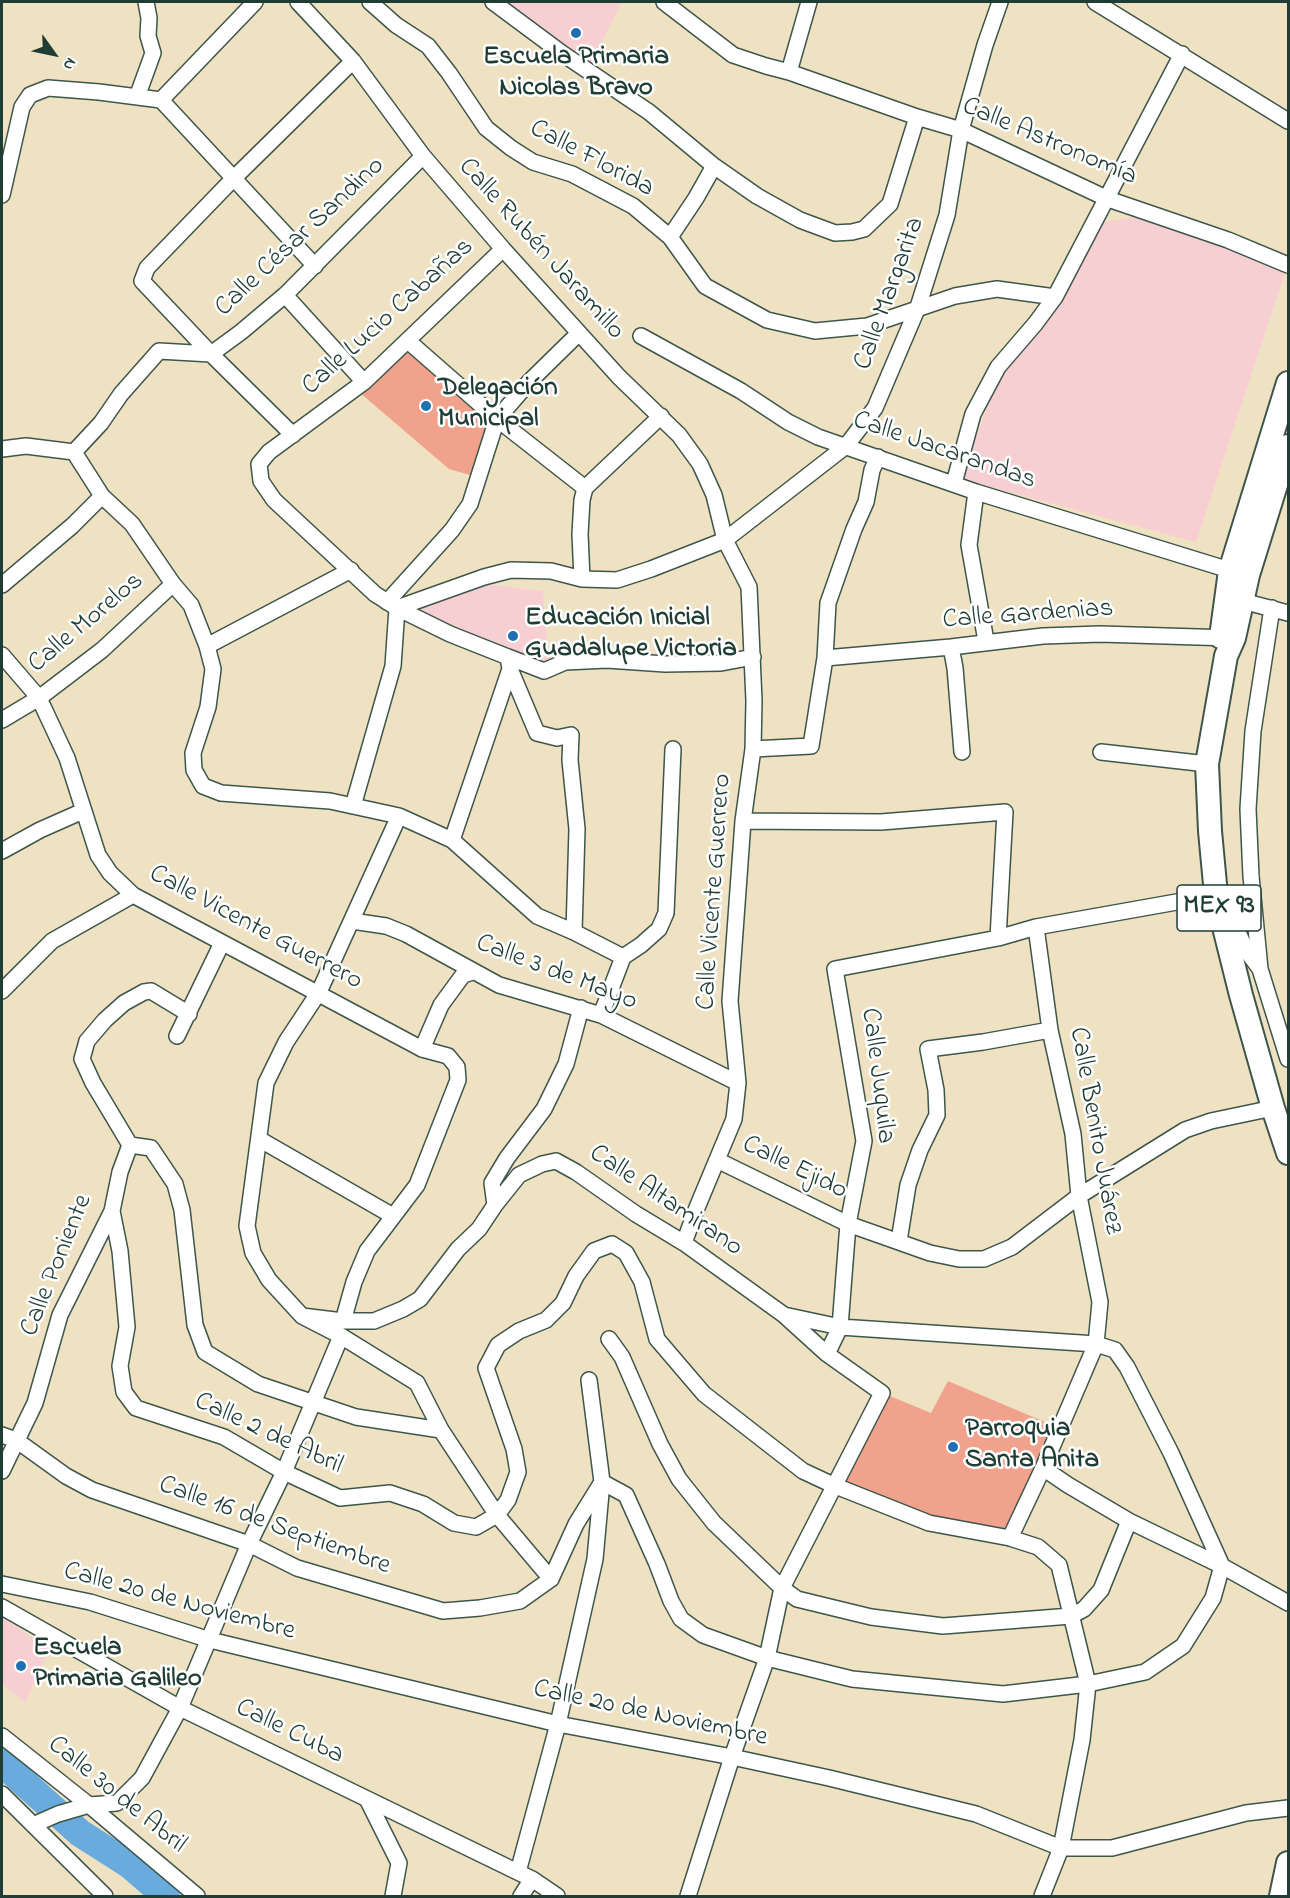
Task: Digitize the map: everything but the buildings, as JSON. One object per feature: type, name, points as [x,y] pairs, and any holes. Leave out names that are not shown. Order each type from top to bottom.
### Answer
[{"type":"main road","name":"MEX 93","points":[[1288,383],[1239,573],[1207,764],[1216,896],[1241,995],[1288,1153]]},
{"type":"main road","name":"MEX 93","points":[[1239,573],[1288,446]]},
{"type":"main road","points":[[1281,1896],[1288,1863]]},
{"type":"street","points":[[137,97],[153,53],[148,36],[149,18],[146,2]]},
{"type":"street","points":[[161,100],[255,2]]},
{"type":"street","name":"Calle Rubén Jaramillo","points":[[298,2],[353,61],[423,156],[503,249],[619,377],[680,435],[700,464],[714,495],[725,540]]},
{"type":"street","name":"Calle Florida","points":[[370,2],[396,25],[428,46],[486,128],[533,162],[572,174],[633,206],[670,237],[705,286],[767,321],[815,331],[867,326],[955,296],[997,289],[1055,297]]},
{"type":"street","points":[[493,2],[563,54],[649,112],[714,166],[757,196],[800,220],[835,233],[864,229],[890,204],[917,117]]},
{"type":"street","name":"Calle Astronomía","points":[[664,2],[733,55],[961,130],[1108,199],[1228,240],[1288,265]]},
{"type":"street","points":[[789,72],[809,2]]},
{"type":"street","name":"Calle Margarita","points":[[725,540],[846,446],[875,408],[918,307],[947,214],[961,130],[985,45],[1000,2]]},
{"type":"street","points":[[1095,2],[1288,121]]},
{"type":"street","points":[[954,483],[974,414],[998,367],[1055,297],[1182,54]]},
{"type":"street","points":[[293,435],[211,354],[142,281],[147,268],[234,178],[353,61]]},
{"type":"street","points":[[2,195],[22,107],[30,94],[48,88],[161,100],[315,266]]},
{"type":"street","name":"Calle César Sandino","points":[[211,354],[285,295],[423,156]]},
{"type":"street","points":[[670,237],[714,166]]},
{"type":"street","name":"Calle Lucio Cabañas","points":[[503,249],[364,382],[269,452],[259,464],[261,482],[274,500],[375,594],[392,605],[509,663],[544,671],[565,662],[607,660],[665,664],[721,663],[753,657]]},
{"type":"street","points":[[285,295],[364,382]]},
{"type":"street","points":[[353,806],[393,666],[392,605],[470,504],[497,419],[530,381],[579,333]]},
{"type":"street","name":"Calle Jacarandas","points":[[641,336],[741,392],[788,422],[818,437],[976,492],[1239,573]]},
{"type":"street","points":[[408,341],[497,419],[585,488]]},
{"type":"street","points":[[74,452],[159,351],[211,354]]},
{"type":"street","points":[[582,579],[580,534],[585,488],[661,416]]},
{"type":"street","points":[[2,449],[26,446],[74,452]]},
{"type":"street","points":[[74,452],[102,496],[132,524],[173,584],[191,605],[207,646],[213,669],[208,707],[193,753],[194,770],[203,786],[221,793],[319,800],[399,816],[452,840],[537,916],[622,957]]},
{"type":"street","points":[[753,749],[811,746],[825,657],[828,603],[866,502],[872,470],[878,457]]},
{"type":"street","points":[[976,492],[969,545],[986,641]]},
{"type":"street","points":[[2,585],[72,526],[102,496]]},
{"type":"street","points":[[392,605],[511,570],[551,571],[582,579],[617,580],[725,540]]},
{"type":"street","name":"Calle Vicente Guerrero","points":[[684,1243],[734,1119],[738,1083],[730,1000],[742,821],[753,749],[753,657],[749,587],[725,540]]},
{"type":"street","points":[[207,646],[351,570]]},
{"type":"street","name":"Calle Morelos","points":[[2,720],[39,698],[102,650],[173,584]]},
{"type":"street","points":[[1234,599],[1288,614]]},
{"type":"street","points":[[1272,608],[1253,731],[1248,809],[1251,876],[1260,969],[1288,1059]]},
{"type":"street","name":"Calle Gardenias","points":[[825,657],[1043,636],[1100,634],[1227,644]]},
{"type":"street","points":[[951,646],[962,752]]},
{"type":"street","name":"Calle Vicente Guerrero","points":[[2,655],[39,698],[67,758],[98,855],[110,873],[133,895],[319,992],[422,1049],[448,1056],[457,1067],[459,1080],[417,1185],[393,1216]]},
{"type":"street","points":[[452,840],[509,663]]},
{"type":"street","points":[[509,663],[537,733],[557,738],[571,735],[570,760],[577,829],[574,932]]},
{"type":"street","points":[[601,1015],[622,957],[659,930],[666,913],[673,749]]},
{"type":"street","points":[[1101,752],[1207,764]]},
{"type":"street","points":[[2,850],[83,811]]},
{"type":"street","points":[[742,821],[881,822],[1005,812],[998,938],[1036,927],[1216,896],[1233,921],[1246,950],[1260,969]]},
{"type":"street","points":[[399,816],[319,992],[286,1042],[266,1083],[247,1226],[254,1253],[269,1280],[302,1316],[342,1328],[417,1383],[441,1430],[498,1515],[551,1579],[576,1524],[602,1482]]},
{"type":"street","points":[[2,991],[52,941],[133,895]]},
{"type":"street","name":"Calle 3 de Mayo","points":[[352,921],[386,926],[406,934],[472,972],[500,985],[601,1015],[738,1083]]},
{"type":"street","name":"Calle Benito Juárez","points":[[1010,1538],[1043,1468],[1096,1344],[1100,1302],[1079,1196],[1073,1134],[1050,1030],[1036,927]]},
{"type":"street","name":"Calle Juquila","points":[[840,1327],[848,1224],[864,1141],[835,969],[998,938]]},
{"type":"street","points":[[177,1036],[222,942]]},
{"type":"street","points":[[422,1049],[441,1005],[463,975],[472,972]]},
{"type":"street","points":[[189,1014],[151,991],[144,992],[124,1004],[105,1020],[87,1041],[82,1059],[93,1083],[130,1145],[151,1148],[175,1184],[182,1210],[195,1325],[205,1352],[258,1384],[356,1417],[441,1430]]},
{"type":"street","points":[[495,1205],[492,1183],[507,1158],[544,1108],[566,1064],[581,1008]]},
{"type":"street","points":[[899,1241],[908,1185],[920,1150],[937,1115],[936,1090],[928,1049],[1050,1030]]},
{"type":"street","name":"Calle Ejido","points":[[717,1160],[848,1224],[930,1253],[959,1259],[984,1259],[1012,1247],[1079,1196],[1185,1130],[1211,1121],[1273,1108]]},
{"type":"street","points":[[33,1825],[58,1814],[89,1805],[117,1803],[142,1778],[180,1708],[249,1544],[315,1403],[342,1328],[354,1282],[367,1251],[393,1216],[259,1139]]},
{"type":"street","name":"Calle Poniente","points":[[2,1471],[9,1438],[35,1403],[60,1316],[112,1211],[120,1172],[130,1145]]},
{"type":"street","name":"Calle Altamirano","points":[[342,1328],[374,1321],[403,1310],[420,1299],[458,1249],[479,1229],[519,1175],[542,1164],[556,1161],[684,1243],[784,1314],[827,1354],[882,1393],[833,1485]]},
{"type":"street","name":"Calle 2 de Abril","points":[[112,1211],[120,1251],[127,1327],[120,1366],[124,1392],[136,1408],[224,1437],[284,1472],[340,1498],[390,1493],[423,1504],[454,1523],[476,1527],[498,1515]]},
{"type":"street","points":[[498,1515],[508,1500],[518,1472],[514,1449],[486,1368],[498,1345],[519,1331],[546,1320],[563,1303],[576,1275],[594,1251],[612,1244],[626,1253],[642,1282],[657,1339],[704,1394],[803,1471],[929,1523],[1010,1538],[1038,1547],[1059,1565],[1088,1684],[1082,1740],[1061,1848],[1042,1896]]},
{"type":"street","points":[[602,1482],[626,1495],[671,1601],[681,1619],[703,1635],[768,1658],[852,1679],[1003,1694],[1088,1684],[1145,1672],[1183,1646],[1213,1598],[1222,1566],[1172,1453],[1127,1367],[1115,1350],[1096,1344],[840,1327],[784,1314]]},
{"type":"street","points":[[827,1354],[840,1327]]},
{"type":"street","points":[[609,1339],[622,1357],[660,1444],[679,1479],[714,1523],[782,1588],[797,1599],[871,1617],[943,1626],[1071,1616],[1084,1610],[1101,1590],[1129,1521]]},
{"type":"street","points":[[518,1872],[558,1724],[595,1559],[602,1482],[589,1380]]},
{"type":"street","name":"Calle 16 de Septiembre","points":[[9,1438],[66,1476],[92,1490],[249,1544],[297,1569],[443,1611],[520,1601],[551,1579]]},
{"type":"street","points":[[1043,1468],[1129,1521],[1222,1566],[1288,1603]]},
{"type":"street","points":[[688,1896],[732,1757],[768,1658],[782,1588],[833,1485]]},
{"type":"street","name":"Calle 20 de Noviembre","points":[[2,1584],[90,1602],[210,1640],[558,1724],[732,1757],[976,1814],[1061,1848],[1112,1848],[1246,1813],[1288,1808]]},
{"type":"street","name":"Calle Cuba","points":[[2,1607],[180,1708],[518,1872],[557,1896]]},
{"type":"street","name":"Calle 30 de Abril","points":[[2,1736],[89,1805],[197,1896]]},
{"type":"street","points":[[2,1794],[105,1896]]},
{"type":"street","points":[[367,1799],[399,1863],[393,1896]]},
{"type":"street","points":[[521,1896],[532,1879]]},
{"type":"shaded area","name":"Escuela Primaria Nicolas Bravo","points":[[503,2],[622,2],[590,65]]},
{"type":"shaded area","points":[[1140,216],[1286,270],[1196,542],[960,479],[1000,374],[1100,223]]},
{"type":"shaded area","name":"Educación Inicial Guadalupe Victoria","points":[[486,584],[543,591],[549,663],[409,610]]},
{"type":"shaded area","name":"Escuela Primaria Galileo","points":[[2,1617],[49,1649],[25,1703],[2,1684]]},
{"type":"waterway","points":[[2,1763],[80,1833],[130,1865],[166,1896]]},
{"type":"place","name":"Escuela Primaria Nicolas Bravo","points":[[576,33]]},
{"type":"place","name":"Delegación Municipal","points":[[426,406]]},
{"type":"place","name":"Educación Inicial Guadalupe Victoria","points":[[513,636]]},
{"type":"place","name":"Parroquia Santa Anita","points":[[953,1447]]},
{"type":"place","name":"Escuela Primaria Galileo","points":[[21,1666]]}]
